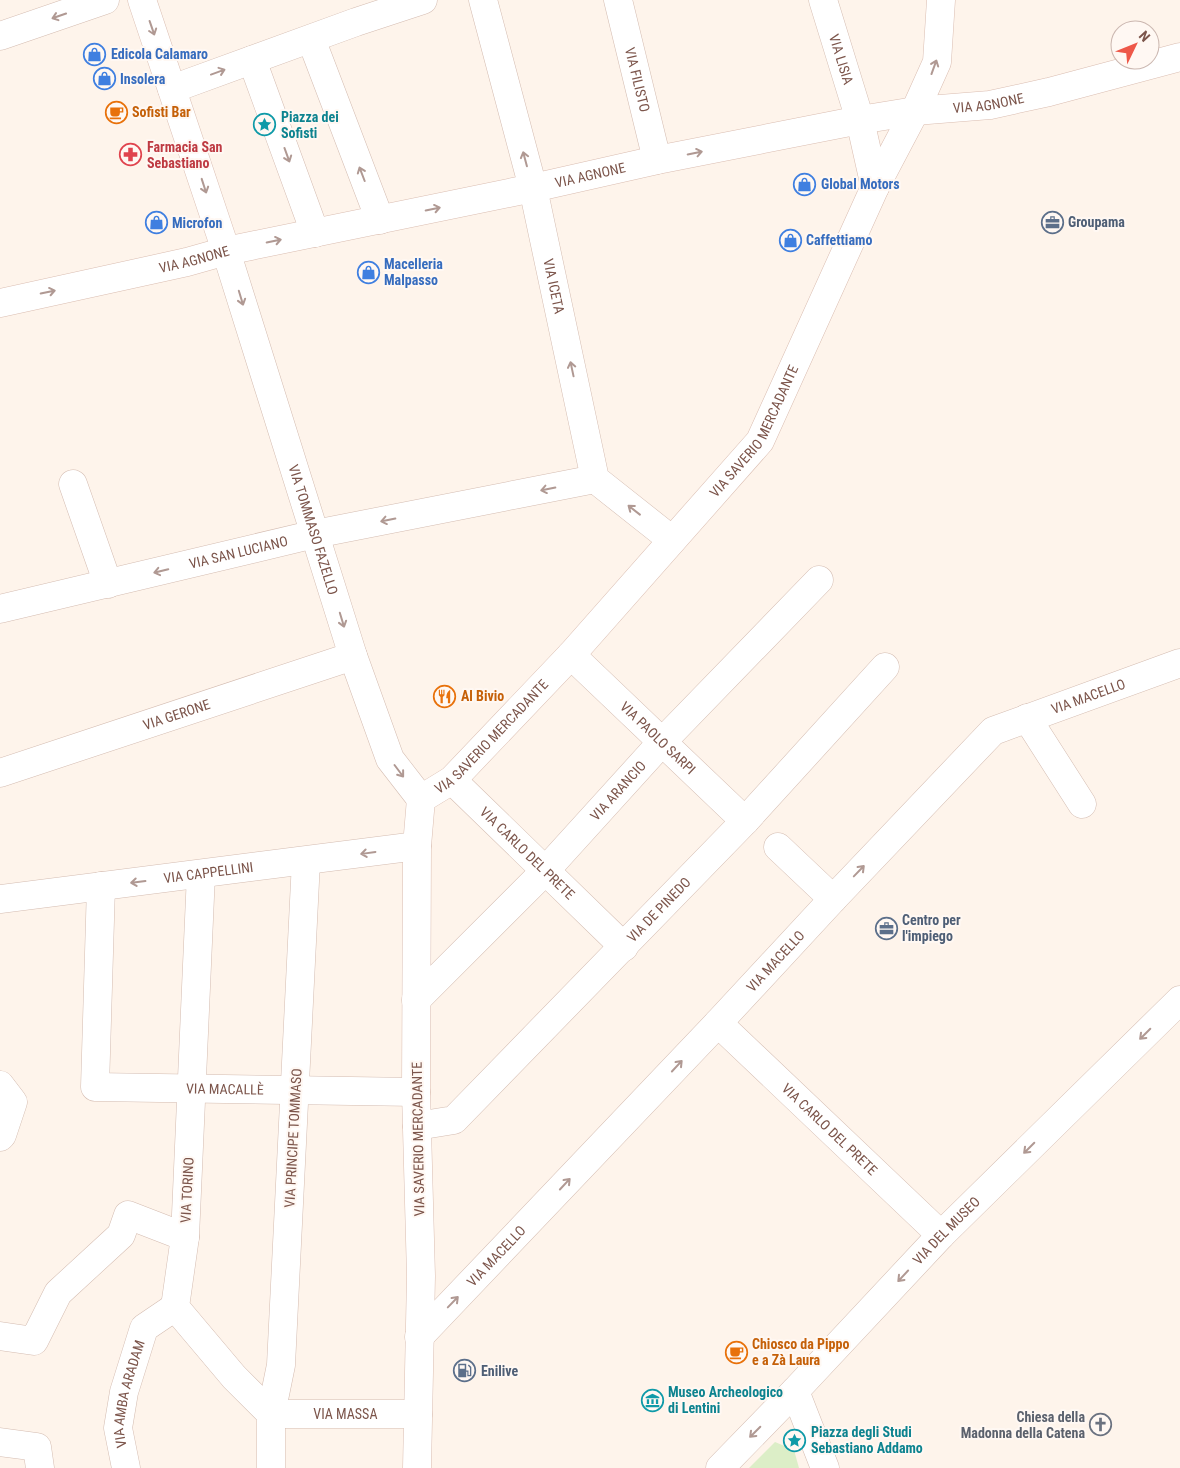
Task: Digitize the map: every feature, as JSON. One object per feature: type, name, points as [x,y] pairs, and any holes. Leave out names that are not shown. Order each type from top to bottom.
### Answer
[{"type":"street","points":[[0,36],[105,0]]},
{"type":"street","name":"VIA TOMMASO FAZELLO","points":[[142,0],[226,251],[353,656],[390,759],[420,799]]},
{"type":"street","points":[[172,89],[356,22],[423,0]]},
{"type":"street","name":"VIA ICETA","points":[[483,0],[533,188],[596,480]]},
{"type":"street","name":"VIA FILISTO","points":[[618,0],[657,160]]},
{"type":"street","name":"VIA LISIA","points":[[822,0],[860,120],[875,188]]},
{"type":"street","name":"VIA SAVERIO MERCADANTE","points":[[417,1468],[421,1276],[416,1092],[416,846],[420,799],[452,780],[571,655],[760,441],[875,188],[915,112],[937,62],[941,0]]},
{"type":"street","points":[[311,39],[380,220]]},
{"type":"street","name":"VIA AGNONE","points":[[0,303],[188,262],[226,251],[533,188],[657,160],[860,120],[915,112],[990,105],[1048,92],[1180,57]]},
{"type":"street","points":[[252,60],[315,233]]},
{"type":"street","points":[[596,480],[672,540]]},
{"type":"street","name":"VIA SAN LUCIANO","points":[[0,609],[315,534],[596,480]]},
{"type":"street","points":[[72,484],[108,584]]},
{"type":"street","name":"VIA ARANCIO","points":[[416,1000],[545,871],[662,742],[819,580]]},
{"type":"street","name":"VIA PAOLO SARPI","points":[[571,655],[745,821]]},
{"type":"street","name":"VIA GERONE","points":[[0,773],[353,656]]},
{"type":"street","name":"VIA MACELLO","points":[[419,1337],[993,731],[1180,663]]},
{"type":"street","name":"VIA DE PINEDO","points":[[417,1126],[454,1120],[745,821],[885,667]]},
{"type":"street","points":[[1027,718],[1082,804]]},
{"type":"street","name":"VIA CARLO DEL PRETE","points":[[452,780],[624,947]]},
{"type":"street","name":"VIA CAPPELLINI","points":[[0,899],[416,846]]},
{"type":"street","points":[[778,847],[833,899]]},
{"type":"street","name":"VIA PRINCIPE TOMMASO","points":[[272,1414],[281,1365],[306,861]]},
{"type":"street","name":"VIA TORINO","points":[[175,1307],[185,1238],[201,874]]},
{"type":"street","name":"VIA MACALLÈ","points":[[101,886],[95,1087],[416,1092]]},
{"type":"street","name":"VIA DEL MUSEO","points":[[720,1468],[941,1235],[1180,1000]]},
{"type":"street","name":"VIA CARLO DEL PRETE","points":[[718,1023],[941,1235]]},
{"type":"street","points":[[0,1085],[13,1102],[0,1138]]},
{"type":"street","points":[[0,1336],[34,1341],[58,1293],[121,1234],[128,1215],[185,1238]]},
{"type":"street","points":[[175,1307],[234,1378],[272,1414],[270,1468]]},
{"type":"street","name":"VIA AMBA ARADAM","points":[[126,1468],[118,1428],[124,1392],[144,1328],[175,1307]]},
{"type":"street","points":[[795,1391],[824,1468]]},
{"type":"street","name":"VIA MASSA","points":[[272,1414],[418,1414]]},
{"type":"street","points":[[0,1442],[37,1447],[40,1468]]},
{"type":"green space","points":[[775,1442],[794,1450],[799,1468],[749,1468]]},
{"type":"place","name":"Edicola Calamaro","points":[[95,54]]},
{"type":"place","name":"Insolera","points":[[104,79]]},
{"type":"place","name":"Sofisti Bar","points":[[116,112]]},
{"type":"place","name":"Piazza dei Sofisti","points":[[265,125]]},
{"type":"place","name":"Farmacia San Sebastiano","points":[[131,155]]},
{"type":"place","name":"Global Motors","points":[[805,184]]},
{"type":"place","name":"Groupama","points":[[1052,222]]},
{"type":"place","name":"Microfon","points":[[156,223]]},
{"type":"place","name":"Caffettiamo","points":[[790,240]]},
{"type":"place","name":"Macelleria Malpasso","points":[[368,272]]},
{"type":"place","name":"Al Bivio","points":[[445,696]]},
{"type":"place","name":"Centro per l'impiego","points":[[886,928]]},
{"type":"place","name":"Chiosco da Pippo e a Zà Laura","points":[[736,1352]]},
{"type":"place","name":"Enilive","points":[[465,1371]]},
{"type":"place","name":"Museo Archeologico di Lentini","points":[[652,1400]]},
{"type":"place","name":"Chiesa della Madonna della Catena","points":[[1101,1425]]},
{"type":"place","name":"Piazza degli Studi Sebastiano Addamo","points":[[795,1440]]}]
